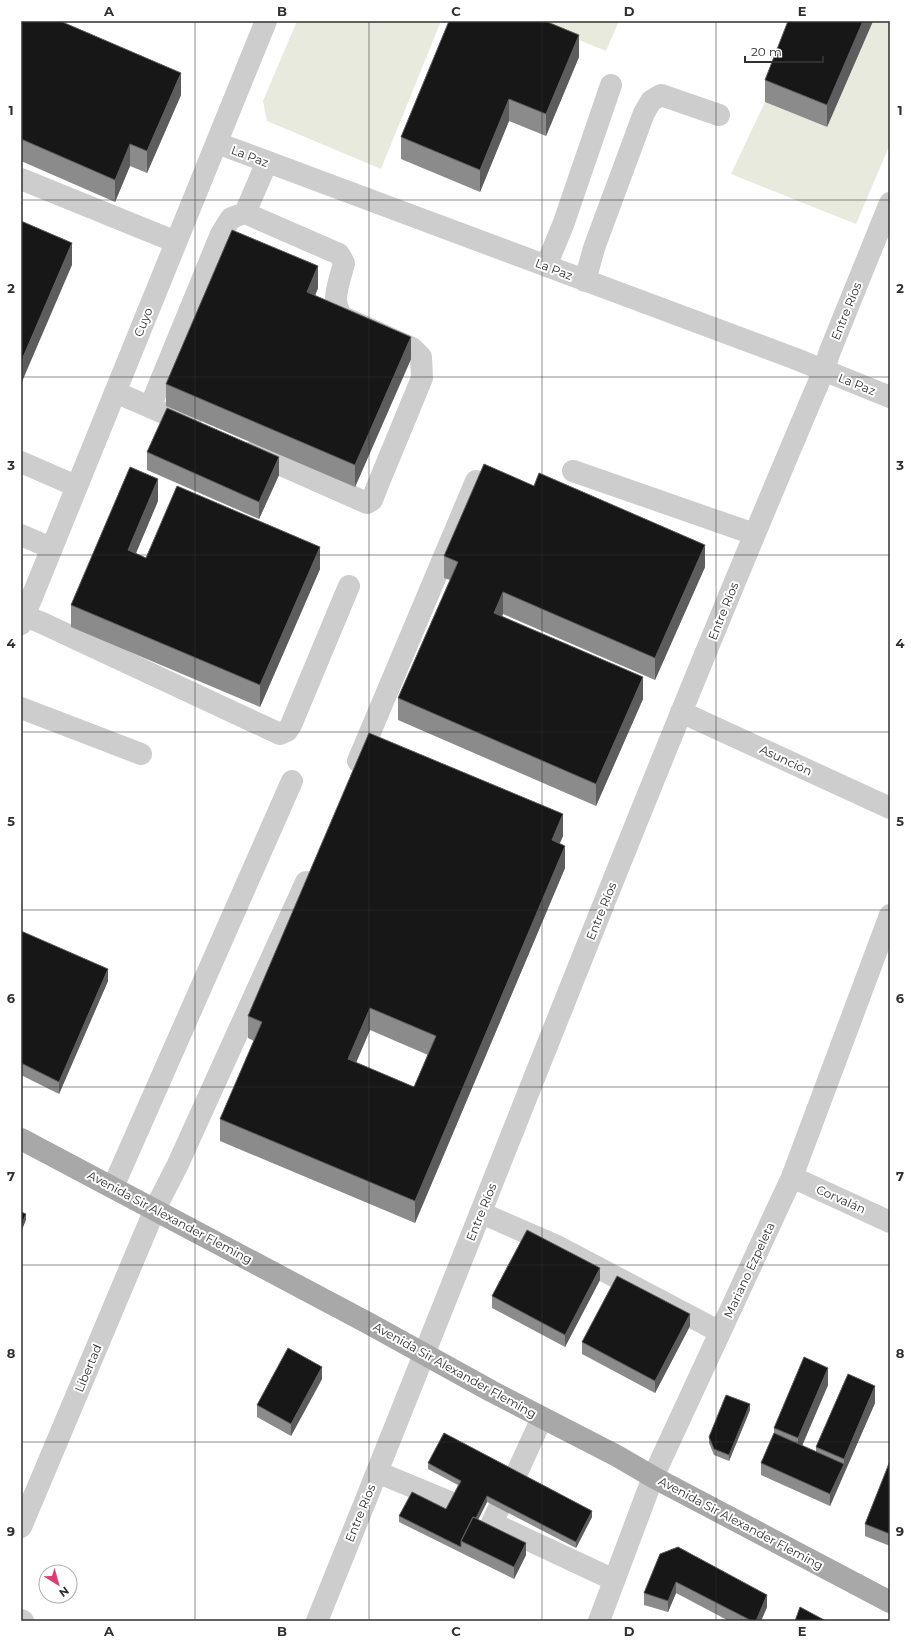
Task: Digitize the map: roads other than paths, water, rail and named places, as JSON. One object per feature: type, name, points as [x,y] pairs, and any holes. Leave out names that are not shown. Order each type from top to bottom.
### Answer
[{"type":"main road","name":"Avenida Sir Alexander Fleming","points":[[21,1139],[368,1323],[424,1355],[542,1418],[617,1456],[653,1477],[890,1602]]},
{"type":"street","name":"Cuyo","points":[[23,620],[76,486],[266,21]]},
{"type":"street","points":[[546,266],[563,225],[611,85]]},
{"type":"street","points":[[585,281],[594,248],[644,113],[652,101],[661,95],[719,115]]},
{"type":"street","name":"La Paz","points":[[217,143],[824,370],[890,397]]},
{"type":"street","points":[[245,213],[267,162]]},
{"type":"street","points":[[21,180],[176,242]]},
{"type":"street","name":"Entre Ríos","points":[[317,1621],[681,712],[754,534],[824,370],[890,203]]},
{"type":"street","points":[[150,407],[221,234],[231,218],[245,213],[339,254],[344,263],[335,300],[337,311],[343,317],[412,348],[421,357],[422,378],[372,500],[366,503],[237,446]]},
{"type":"street","points":[[115,392],[208,433]]},
{"type":"street","points":[[21,462],[76,486]]},
{"type":"street","points":[[573,471],[754,534]]},
{"type":"street","points":[[351,777],[476,480]]},
{"type":"street","points":[[21,535],[51,548]]},
{"type":"street","points":[[23,620],[40,622],[280,734],[287,731],[291,725],[349,586]]},
{"type":"street","points":[[21,708],[141,754]]},
{"type":"street","name":"Asunción","points":[[681,712],[890,808]]},
{"type":"street","points":[[113,1187],[292,781]]},
{"type":"street","name":"Libertad","points":[[21,1527],[155,1209],[178,1164],[314,864]]},
{"type":"street","name":"Mariano Ezpeleta","points":[[599,1621],[653,1477],[792,1177],[890,915]]},
{"type":"street","name":"Corvalán","points":[[792,1177],[890,1222]]},
{"type":"street","points":[[481,1213],[555,1245],[720,1332]]},
{"type":"street","points":[[515,1477],[542,1418]]},
{"type":"street","points":[[376,1473],[452,1503]]},
{"type":"street","points":[[490,1516],[614,1580]]}]
